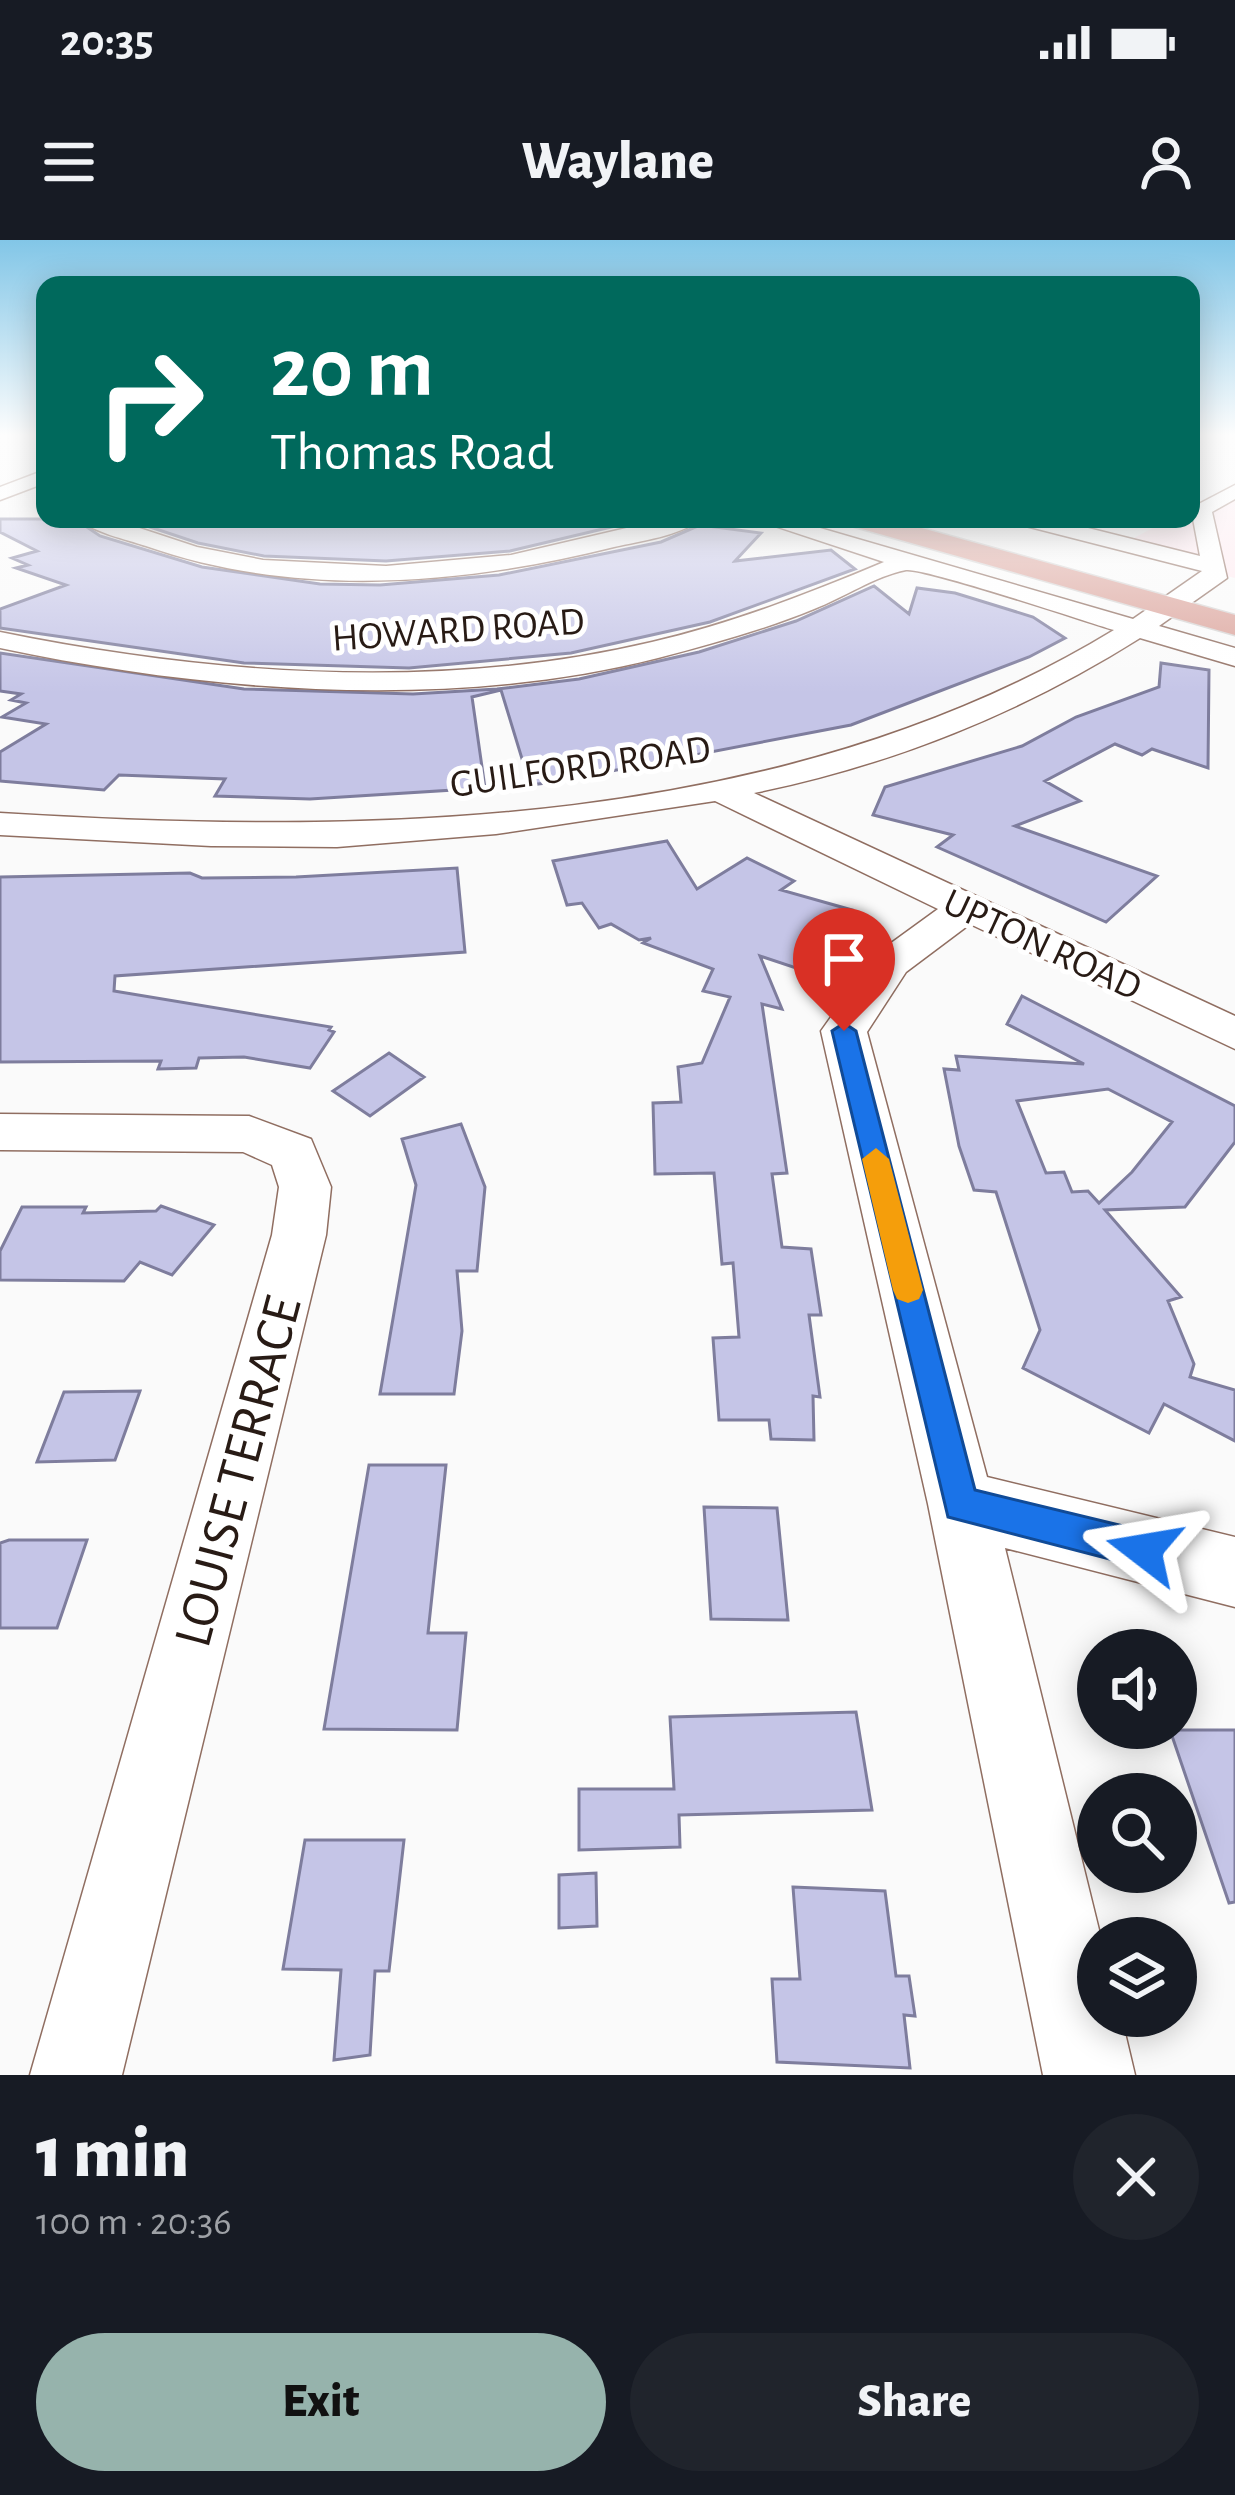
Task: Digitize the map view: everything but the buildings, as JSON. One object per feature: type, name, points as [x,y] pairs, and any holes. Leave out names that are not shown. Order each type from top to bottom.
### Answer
[{"type":"main road","points":[[890,528],[1235,625]]},
{"type":"main road","points":[[983,528],[1206,578],[1235,598]]},
{"type":"street","points":[[1054,528],[1206,578],[1202,522]]},
{"type":"street","points":[[117,528],[202,556],[319,569],[424,570],[552,559],[658,528]]},
{"type":"street","points":[[797,528],[1235,657]]},
{"type":"street","name":"HOWARD ROAD","points":[[0,640],[116,662],[296,678],[507,671],[640,652],[728,631],[909,560]]},
{"type":"street","name":"GUILFORD ROAD","points":[[0,824],[147,833],[338,836],[541,818],[720,790],[826,767],[937,732],[1052,681],[1170,607],[1206,578]]},
{"type":"street","name":"UPTON ROAD","points":[[720,790],[1235,1034]]},
{"type":"street","points":[[967,907],[891,963],[844,1031],[961,1504],[1089,2075]]},
{"type":"street","name":"LOUISE TERRACE","points":[[0,1132],[249,1134],[292,1153],[305,1186],[299,1235],[76,2075]]},
{"type":"street","points":[[961,1504],[1235,1573]]},
{"type":"shaded area","points":[[1200,522],[1235,522],[1235,578],[1113,549],[1153,528],[1200,528]]},
{"type":"slow traffic","points":[[876,1159],[908,1290]]},
{"type":"route","points":[[844,1031],[961,1504],[1144,1550]]}]
